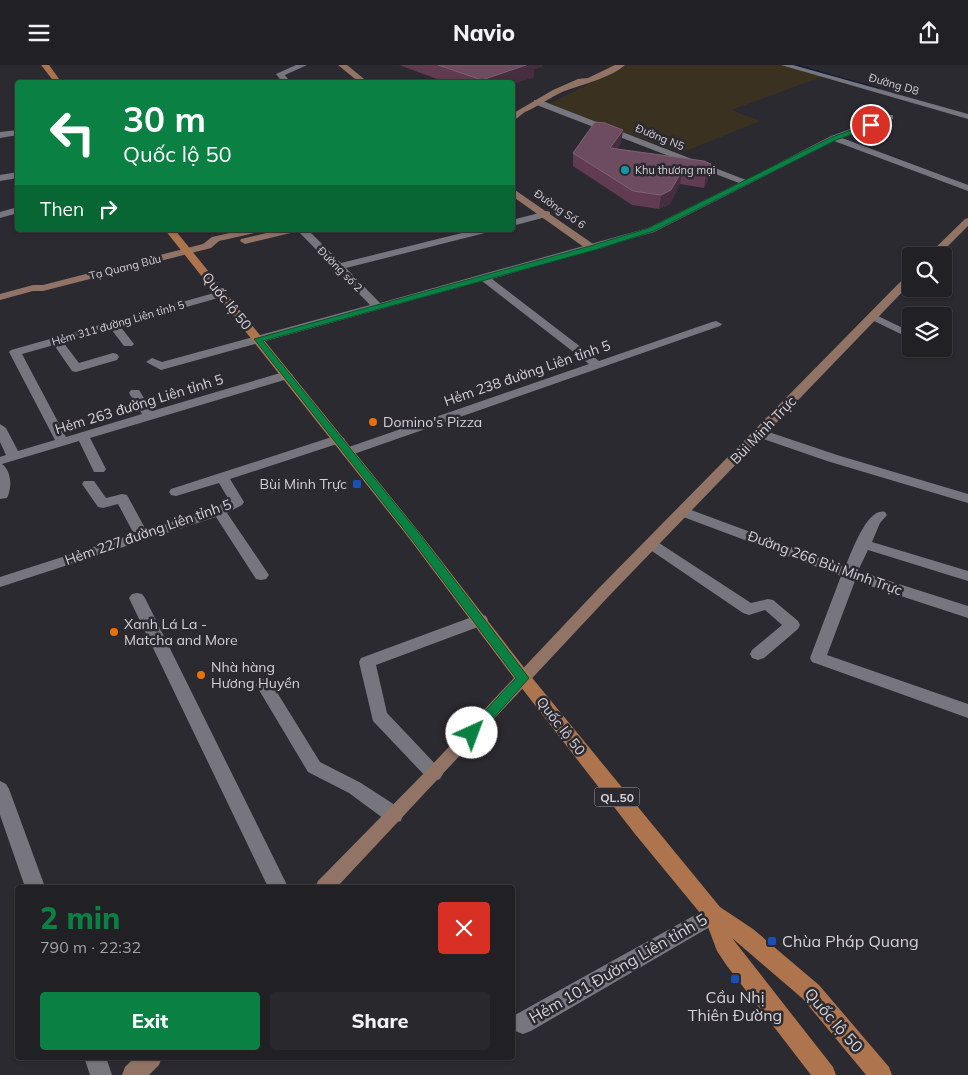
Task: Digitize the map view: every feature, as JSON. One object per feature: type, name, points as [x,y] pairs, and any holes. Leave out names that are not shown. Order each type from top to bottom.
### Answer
[{"type":"main road","points":[[45,65],[57,80]]},
{"type":"main road","name":"Quốc lộ 50","points":[[172,232],[338,439],[642,828],[713,914],[746,935],[811,992],[881,1075]]},
{"type":"main road","name":"Quốc lộ 50","points":[[713,914],[724,943],[734,959],[825,1075]]},
{"type":"street","points":[[285,80],[280,74],[303,65]]},
{"type":"street","points":[[342,65],[362,80]]},
{"type":"street","points":[[580,81],[577,78],[605,65]]},
{"type":"street","points":[[516,122],[532,113],[534,105],[580,81],[590,80],[621,65]]},
{"type":"street","name":"Đường D8","points":[[785,65],[968,117]]},
{"type":"street","name":"Đường N5","points":[[534,105],[746,183]]},
{"type":"street","points":[[152,362],[161,366],[592,248],[652,229],[834,139],[890,117]]},
{"type":"street","points":[[0,135],[15,132]]},
{"type":"street","points":[[834,139],[968,188]]},
{"type":"street","points":[[0,178],[15,176]]},
{"type":"street","name":"Đường Số 6","points":[[515,193],[592,248]]},
{"type":"street","points":[[0,215],[15,211]]},
{"type":"street","points":[[515,222],[547,214]]},
{"type":"street","points":[[941,247],[968,221]]},
{"type":"street","name":"Tạ Quang Bửu","points":[[0,297],[33,288],[43,288],[207,246],[216,239],[247,232]]},
{"type":"street","name":"Tạ Quang Bửu","points":[[207,246],[218,248],[284,232]]},
{"type":"street","name":"Đường số 2","points":[[304,232],[378,307]]},
{"type":"street","points":[[339,267],[478,232]]},
{"type":"street","points":[[484,278],[597,365]]},
{"type":"street","name":"Bùi Minh Trực","points":[[327,885],[434,775],[523,678],[651,544],[902,287]]},
{"type":"street","name":"Tạ Quang Bửu","points":[[0,304],[39,293],[43,288]]},
{"type":"street","name":"Hẻm 311 đường Liên tỉnh 5","points":[[62,442],[15,352],[221,294]]},
{"type":"street","points":[[874,317],[902,331]]},
{"type":"street","points":[[113,324],[128,344]]},
{"type":"street","name":"Hẻm 238 đường Liên tỉnh 5","points":[[348,452],[716,324]]},
{"type":"street","points":[[56,340],[76,368],[114,357]]},
{"type":"street","name":"Hẻm 263 đường Liên tỉnh 5","points":[[0,461],[287,375]]},
{"type":"street","points":[[135,393],[149,416]]},
{"type":"street","points":[[0,428],[14,457]]},
{"type":"street","points":[[760,433],[832,458],[968,499]]},
{"type":"street","points":[[83,436],[99,469]]},
{"type":"street","name":"Hẻm 227 đường Liên tỉnh 5","points":[[0,581],[219,511],[238,502],[222,477],[338,439]]},
{"type":"street","points":[[0,468],[3,478],[2,495]]},
{"type":"street","points":[[176,492],[222,477]]},
{"type":"street","points":[[89,484],[103,504],[122,498],[142,535]]},
{"type":"street","points":[[219,511],[262,575]]},
{"type":"street","name":"Đường 266 Bùi Minh Trực","points":[[683,512],[850,574],[968,612]]},
{"type":"street","points":[[880,515],[874,521],[863,544],[818,658],[968,711]]},
{"type":"street","points":[[651,544],[749,609],[768,604],[792,625],[758,654]]},
{"type":"street","points":[[863,544],[968,576]]},
{"type":"street","points":[[137,598],[277,885]]},
{"type":"street","points":[[434,775],[379,716],[367,662],[480,620]]},
{"type":"street","points":[[264,685],[314,767],[355,788],[394,815]]},
{"type":"street","points":[[0,789],[34,885]]},
{"type":"street","name":"Hẻm 101 Đường Liên tỉnh 5","points":[[523,1023],[713,914]]},
{"type":"street","points":[[96,1060],[101,1075]]},
{"type":"street","points":[[133,1075],[148,1060]]},
{"type":"shaded area","points":[[603,65],[791,65],[827,75],[731,110],[760,121],[681,153],[549,104],[617,70]]},
{"type":"building","points":[[438,65],[526,65],[482,80]]},
{"type":"building","points":[[595,122],[605,123],[623,130],[610,148],[704,161],[711,164],[706,174],[682,171],[671,190],[661,195],[633,191],[573,153]]},
{"type":"waterway","points":[[794,65],[878,89]]},
{"type":"place","name":"Khu thương mại","points":[[625,170]]},
{"type":"place","name":"Domino's Pizza","points":[[373,422]]},
{"type":"place","name":"Bùi Minh Trực","points":[[357,484]]},
{"type":"place","name":"Xanh Lá La - Matcha and More","points":[[114,632]]},
{"type":"place","name":"Nhà hàng Hương Huyền","points":[[201,675]]},
{"type":"place","name":"Chùa Pháp Quang","points":[[772,941]]},
{"type":"place","name":"Cầu Nhị Thiên Đường","points":[[735,979]]},
{"type":"route","points":[[472,733],[523,678],[414,535],[258,339],[431,293],[592,248],[652,229],[678,218],[834,139],[871,125]]}]
